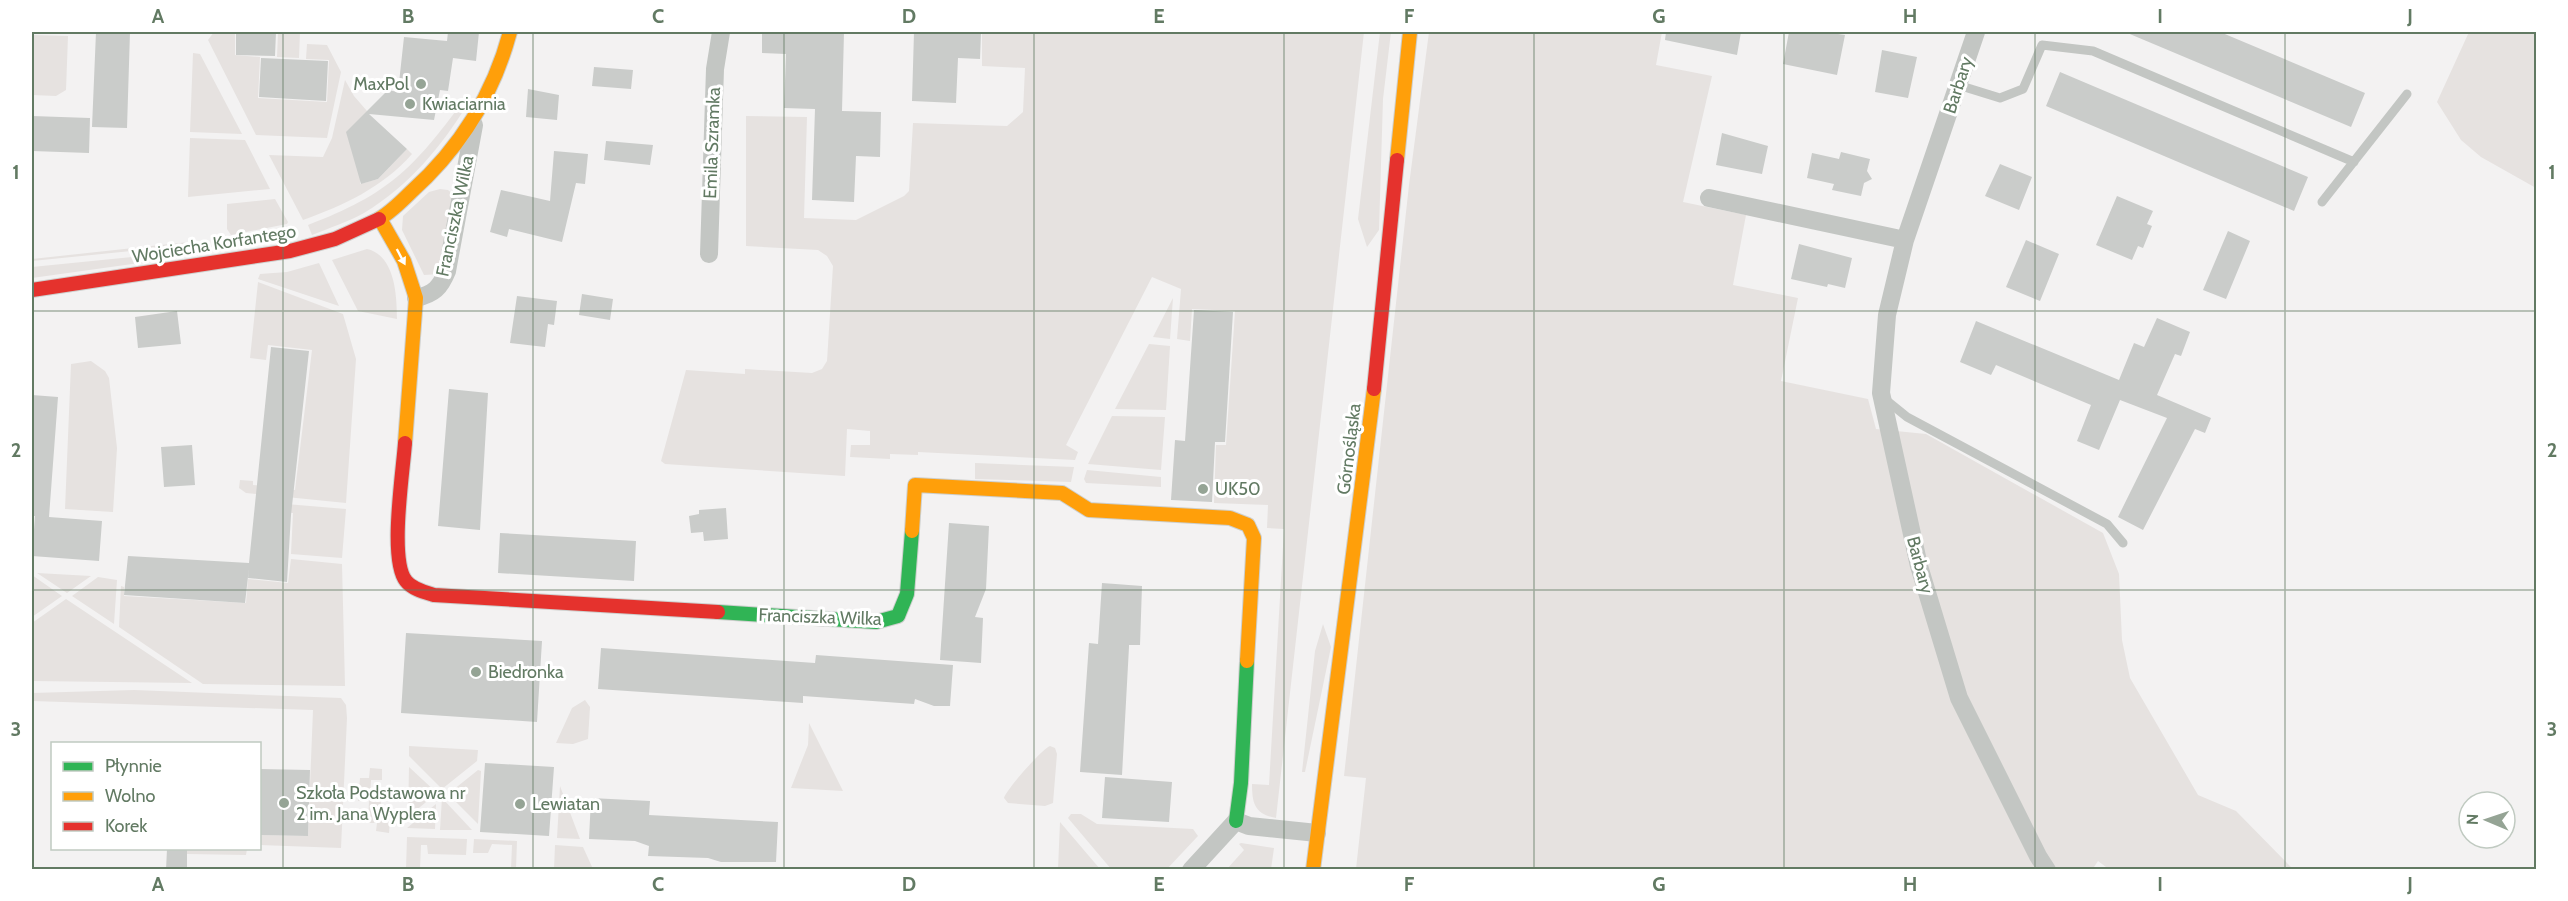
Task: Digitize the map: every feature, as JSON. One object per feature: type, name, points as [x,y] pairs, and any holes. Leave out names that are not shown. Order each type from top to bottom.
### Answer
[{"type":"street","name":"Wojciecha Korfantego","points":[[32,290],[283,254],[343,236],[380,219],[449,155],[476,119],[500,68],[510,32]]},
{"type":"street","name":"Emila Szramka","points":[[709,254],[715,69],[722,32]]},
{"type":"street","name":"Górnośląska","points":[[1313,870],[1386,283],[1410,32]]},
{"type":"street","name":"Barbary","points":[[1976,32],[1905,240],[1887,315],[1881,393],[1919,566],[1959,698],[2038,856],[2048,870]]},
{"type":"street","name":"Franciszka Wilka","points":[[416,298],[431,294],[440,287],[447,271],[476,119]]},
{"type":"street","points":[[1709,198],[1905,240]]},
{"type":"street","name":"Franciszka Wilka","points":[[380,219],[404,261],[416,298],[397,552],[400,575],[414,589],[434,595],[876,622],[898,616],[907,594],[915,485],[1062,493],[1089,510],[1211,516],[1248,525],[1254,538],[1241,783],[1236,821]]},
{"type":"street","points":[[1191,870],[1236,821],[1249,826],[1317,833]]},
{"type":"lane","points":[[1958,85],[2000,98],[2023,89],[2042,45],[2093,51],[2354,162]]},
{"type":"lane","points":[[2322,202],[2407,94]]},
{"type":"lane","points":[[1881,393],[1907,417],[2107,525],[2123,543]]},
{"type":"shaded area","points":[[214,32],[235,34],[235,55],[260,57],[258,98],[327,102],[329,60],[306,59],[307,44],[327,45],[341,72],[327,138],[256,135],[208,40]]},
{"type":"shaded area","points":[[278,32],[300,32],[299,58],[277,57]]},
{"type":"shaded area","points":[[982,32],[1364,32],[1276,818],[1263,814],[1256,807],[1252,784],[1269,785],[1284,529],[1267,528],[1268,505],[1214,503],[1216,445],[1226,445],[1235,311],[1192,309],[1190,341],[1177,339],[1181,289],[1152,277],[1066,445],[1078,452],[1075,460],[918,452],[918,455],[890,454],[890,459],[850,457],[851,445],[870,445],[870,431],[847,429],[845,476],[665,464],[661,461],[686,370],[745,374],[745,369],[812,373],[822,369],[827,361],[833,266],[827,256],[818,250],[746,246],[746,116],[807,117],[804,218],[856,220],[904,196],[909,191],[913,123],[1007,126],[1023,112],[1025,68],[982,66]]},
{"type":"shaded area","points":[[1380,32],[1391,32],[1383,99],[1379,230],[1367,247],[1358,219]]},
{"type":"shaded area","points":[[1429,32],[1662,32],[1656,65],[1712,76],[1683,202],[1746,215],[1733,285],[1798,298],[1781,381],[1868,399],[1876,429],[1926,434],[2103,533],[2119,574],[2122,640],[2130,678],[2198,795],[2236,811],[2293,869],[2110,870],[2098,861],[2092,870],[1356,869],[1366,778],[1344,776],[1409,185]]},
{"type":"shaded area","points":[[2469,32],[2536,32],[2536,188],[2481,157],[2461,140],[2437,102]]},
{"type":"shaded area","points":[[32,35],[68,36],[66,90],[56,96],[32,95]]},
{"type":"shaded area","points":[[193,53],[200,54],[242,134],[190,132]]},
{"type":"shaded area","points":[[345,80],[354,96],[367,111],[360,184],[378,179],[407,149],[412,154],[388,177],[362,194],[303,220],[269,155],[323,157],[332,138]]},
{"type":"shaded area","points":[[464,100],[469,102],[436,150],[396,190],[364,213],[312,235],[308,225],[336,214],[380,190],[414,162]]},
{"type":"shaded area","points":[[190,138],[245,140],[270,189],[188,197]]},
{"type":"shaded area","points":[[440,189],[448,190],[454,195],[439,274],[424,275],[402,230],[403,216],[429,192]]},
{"type":"shaded area","points":[[275,199],[287,224],[231,235],[227,229],[227,204]]},
{"type":"shaded area","points":[[286,232],[293,233],[295,239],[244,247],[236,242]]},
{"type":"shaded area","points":[[198,241],[171,247],[32,261],[32,259]]},
{"type":"shaded area","points":[[212,249],[211,253],[32,278],[32,267]]},
{"type":"shaded area","points":[[367,249],[384,259],[389,268],[395,288],[397,319],[358,311],[332,260]]},
{"type":"shaded area","points":[[319,263],[339,306],[258,279],[260,274],[287,272]]},
{"type":"shaded area","points":[[258,282],[343,314],[356,359],[346,503],[246,493],[239,488],[240,480],[253,481],[253,485],[295,490],[312,350],[268,345],[266,360],[250,358]]},
{"type":"shaded area","points":[[1173,298],[1170,339],[1153,337]]},
{"type":"shaded area","points":[[1149,344],[1170,346],[1166,410],[1115,409]]},
{"type":"shaded area","points":[[91,361],[105,371],[109,378],[117,448],[113,512],[65,509],[71,364]]},
{"type":"shaded area","points":[[1112,416],[1165,417],[1161,470],[1088,464]]},
{"type":"shaded area","points":[[975,463],[1074,467],[1071,482],[975,479]]},
{"type":"shaded area","points":[[1087,470],[1161,477],[1161,487],[1086,483],[1084,479]]},
{"type":"shaded area","points":[[262,502],[346,509],[342,558],[291,554],[293,513],[262,511]]},
{"type":"shaded area","points":[[291,559],[342,564],[345,686],[203,684],[119,627],[121,586],[124,587],[124,596],[246,603],[248,579],[288,583]]},
{"type":"shaded area","points":[[37,573],[91,576],[67,593]]},
{"type":"shaded area","points":[[32,575],[62,596],[32,617]]},
{"type":"shaded area","points":[[98,577],[117,580],[114,624],[72,596]]},
{"type":"shaded area","points":[[66,599],[192,683],[32,681],[32,623]]},
{"type":"shaded area","points":[[1323,624],[1331,647],[1305,772],[1302,772],[1315,651]]},
{"type":"shaded area","points":[[134,690],[341,698],[346,705],[347,718],[341,848],[261,845],[261,835],[308,836],[313,710],[32,701],[32,693]]},
{"type":"shaded area","points":[[585,700],[590,707],[588,739],[573,744],[556,743],[572,708]]},
{"type":"shaded area","points":[[809,723],[843,791],[791,788],[808,745]]},
{"type":"shaded area","points":[[409,746],[478,750],[477,761],[442,789],[409,756]]},
{"type":"shaded area","points":[[1050,746],[1055,748],[1057,754],[1053,803],[1045,806],[1008,803],[1004,798],[1010,787]]},
{"type":"shaded area","points":[[409,767],[437,793],[408,817]]},
{"type":"shaded area","points":[[370,768],[382,769],[382,780],[371,780],[370,799],[381,800],[380,820],[390,821],[389,833],[376,831],[377,823],[368,823],[369,801],[358,801],[360,778],[369,778]]},
{"type":"shaded area","points":[[478,770],[481,771],[478,824],[448,794]]},
{"type":"shaded area","points":[[560,786],[580,839],[557,838]]},
{"type":"shaded area","points":[[442,798],[472,830],[440,830]]},
{"type":"shaded area","points":[[436,804],[435,829],[407,828]]},
{"type":"shaded area","points":[[1071,814],[1081,814],[1097,824],[1193,829],[1198,836],[1167,869],[1111,869],[1068,818]]},
{"type":"shaded area","points":[[1060,822],[1100,869],[1058,869]]},
{"type":"shaded area","points":[[407,837],[467,839],[466,855],[428,854],[427,845],[421,845],[420,869],[406,869]]},
{"type":"shaded area","points":[[474,839],[517,841],[516,869],[511,869],[512,845],[492,844],[488,853],[473,853]]},
{"type":"shaded area","points":[[1239,844],[1274,848],[1271,869],[1227,869],[1244,850]]},
{"type":"shaded area","points":[[555,845],[583,847],[593,869],[554,869]]},
{"type":"shaded area","points":[[187,850],[247,850],[246,855],[187,854]]},
{"type":"building","points":[[96,32],[130,32],[127,128],[92,127]]},
{"type":"building","points":[[236,32],[276,32],[275,56],[236,55]]},
{"type":"building","points":[[448,32],[479,32],[476,61],[453,58],[448,91],[440,90],[434,120],[369,114],[407,149],[378,179],[361,184],[346,132],[388,90],[398,92],[404,37],[447,41]]},
{"type":"building","points":[[762,32],[844,32],[842,111],[881,112],[880,157],[856,156],[854,202],[812,200],[815,109],[784,108],[786,54],[762,53]]},
{"type":"building","points":[[914,32],[981,32],[980,59],[958,58],[956,103],[912,101]]},
{"type":"building","points":[[1666,32],[1741,32],[1737,55],[1665,40]]},
{"type":"building","points":[[1789,32],[1824,32],[1845,35],[1837,75],[1783,64]]},
{"type":"building","points":[[2125,32],[2220,32],[2365,93],[2351,127]]},
{"type":"building","points":[[1882,50],[1917,57],[1908,98],[1875,92]]},
{"type":"building","points":[[261,58],[328,61],[326,101],[259,97]]},
{"type":"building","points":[[594,67],[633,70],[631,89],[592,86]]},
{"type":"building","points":[[2060,72],[2308,177],[2294,211],[2046,106]]},
{"type":"building","points":[[528,89],[559,95],[557,120],[526,117]]},
{"type":"building","points":[[32,116],[90,118],[89,153],[32,151]]},
{"type":"building","points":[[1722,133],[1768,146],[1762,174],[1716,165]]},
{"type":"building","points":[[606,141],[653,145],[650,165],[604,160]]},
{"type":"building","points":[[554,151],[588,154],[585,184],[576,183],[562,242],[509,229],[507,237],[490,232],[501,190],[550,201]]},
{"type":"building","points":[[1841,152],[1870,159],[1867,171],[1872,179],[1864,183],[1861,196],[1832,190],[1834,184],[1807,178],[1812,153],[1839,159]]},
{"type":"building","points":[[2000,164],[2032,177],[2019,210],[1985,196]]},
{"type":"building","points":[[2117,196],[2153,211],[2147,224],[2152,226],[2143,248],[2138,246],[2132,260],[2096,245]]},
{"type":"building","points":[[2228,231],[2250,241],[2226,299],[2203,290]]},
{"type":"building","points":[[2026,240],[2059,254],[2040,301],[2006,287]]},
{"type":"building","points":[[1799,244],[1852,258],[1845,288],[1828,284],[1827,287],[1791,279]]},
{"type":"building","points":[[582,294],[613,299],[610,320],[579,315]]},
{"type":"building","points":[[517,296],[557,301],[554,325],[548,324],[545,347],[510,343]]},
{"type":"building","points":[[1194,310],[1233,312],[1225,442],[1215,442],[1212,502],[1171,500],[1175,440],[1185,441]]},
{"type":"building","points":[[177,311],[181,344],[138,348],[135,317]]},
{"type":"building","points":[[2157,318],[2190,332],[2181,356],[2175,354],[2157,395],[2211,418],[2205,433],[2195,429],[2143,530],[2118,517],[2167,418],[2120,400],[2099,450],[2077,441],[2091,405],[1996,365],[1991,375],[1960,362],[1976,321],[2119,380],[2134,343],[2144,347]]},
{"type":"building","points":[[271,347],[309,351],[291,515],[287,582],[248,578],[249,568],[245,603],[124,595],[128,556],[249,563]]},
{"type":"building","points":[[449,389],[488,393],[480,530],[438,526]]},
{"type":"building","points":[[32,395],[58,397],[49,517],[102,521],[99,561],[32,556],[35,516],[32,516]]},
{"type":"building","points":[[192,445],[195,485],[164,487],[161,447]]},
{"type":"building","points":[[726,508],[728,539],[704,541],[703,532],[691,533],[689,516],[699,514],[699,510]]},
{"type":"building","points":[[949,523],[989,526],[986,589],[975,617],[983,618],[981,663],[940,660]]},
{"type":"building","points":[[500,533],[636,541],[634,581],[498,573]]},
{"type":"building","points":[[1102,583],[1142,586],[1140,645],[1129,645],[1122,775],[1080,772],[1089,643],[1098,644]]},
{"type":"building","points":[[406,633],[542,641],[537,722],[401,713]]},
{"type":"building","points":[[601,648],[815,663],[816,655],[953,665],[950,706],[934,706],[915,699],[914,704],[803,696],[803,703],[598,689]]},
{"type":"building","points":[[485,763],[554,767],[549,836],[480,832]]},
{"type":"building","name":"Szkoła Podstawowa nr 2 im. Jana Wyplera","points":[[261,769],[310,770],[308,836],[261,835]]},
{"type":"building","points":[[1105,777],[1172,782],[1169,822],[1102,818]]},
{"type":"building","points":[[591,798],[650,801],[649,815],[778,822],[776,862],[721,862],[708,858],[648,856],[649,846],[635,841],[589,839]]},
{"type":"building","points":[[167,850],[187,850],[187,870],[166,870]]},
{"type":"traffic: fast","points":[[718,612],[876,622],[898,616],[907,594],[912,531]]},
{"type":"traffic: fast","points":[[1236,821],[1241,783],[1247,661]]},
{"type":"traffic: slow","points":[[379,219],[396,207],[429,175],[459,139],[484,99],[510,32]]},
{"type":"traffic: slow","points":[[1397,160],[1410,32]]},
{"type":"traffic: slow","points":[[380,219],[404,261],[416,298],[405,443]]},
{"type":"traffic: slow","points":[[1313,870],[1374,389]]},
{"type":"traffic: slow","points":[[912,531],[915,485],[1062,493],[1089,510],[1230,518],[1248,525],[1254,538],[1247,661]]},
{"type":"traffic: jam","points":[[1374,389],[1397,160]]},
{"type":"traffic: jam","points":[[32,290],[290,251],[335,239],[379,219]]},
{"type":"traffic: jam","points":[[405,443],[398,515],[398,555],[406,581],[415,588],[434,595],[718,612]]},
{"type":"place","name":"MaxPol","points":[[421,84]]},
{"type":"place","name":"Kwiaciarnia","points":[[410,104]]},
{"type":"place","name":"UK50","points":[[1203,489]]},
{"type":"place","name":"Biedronka","points":[[476,672]]},
{"type":"place","name":"Szkoła Podstawowa nr 2 im. Jana Wyplera","points":[[284,803]]},
{"type":"place","name":"Lewiatan","points":[[520,804]]}]
